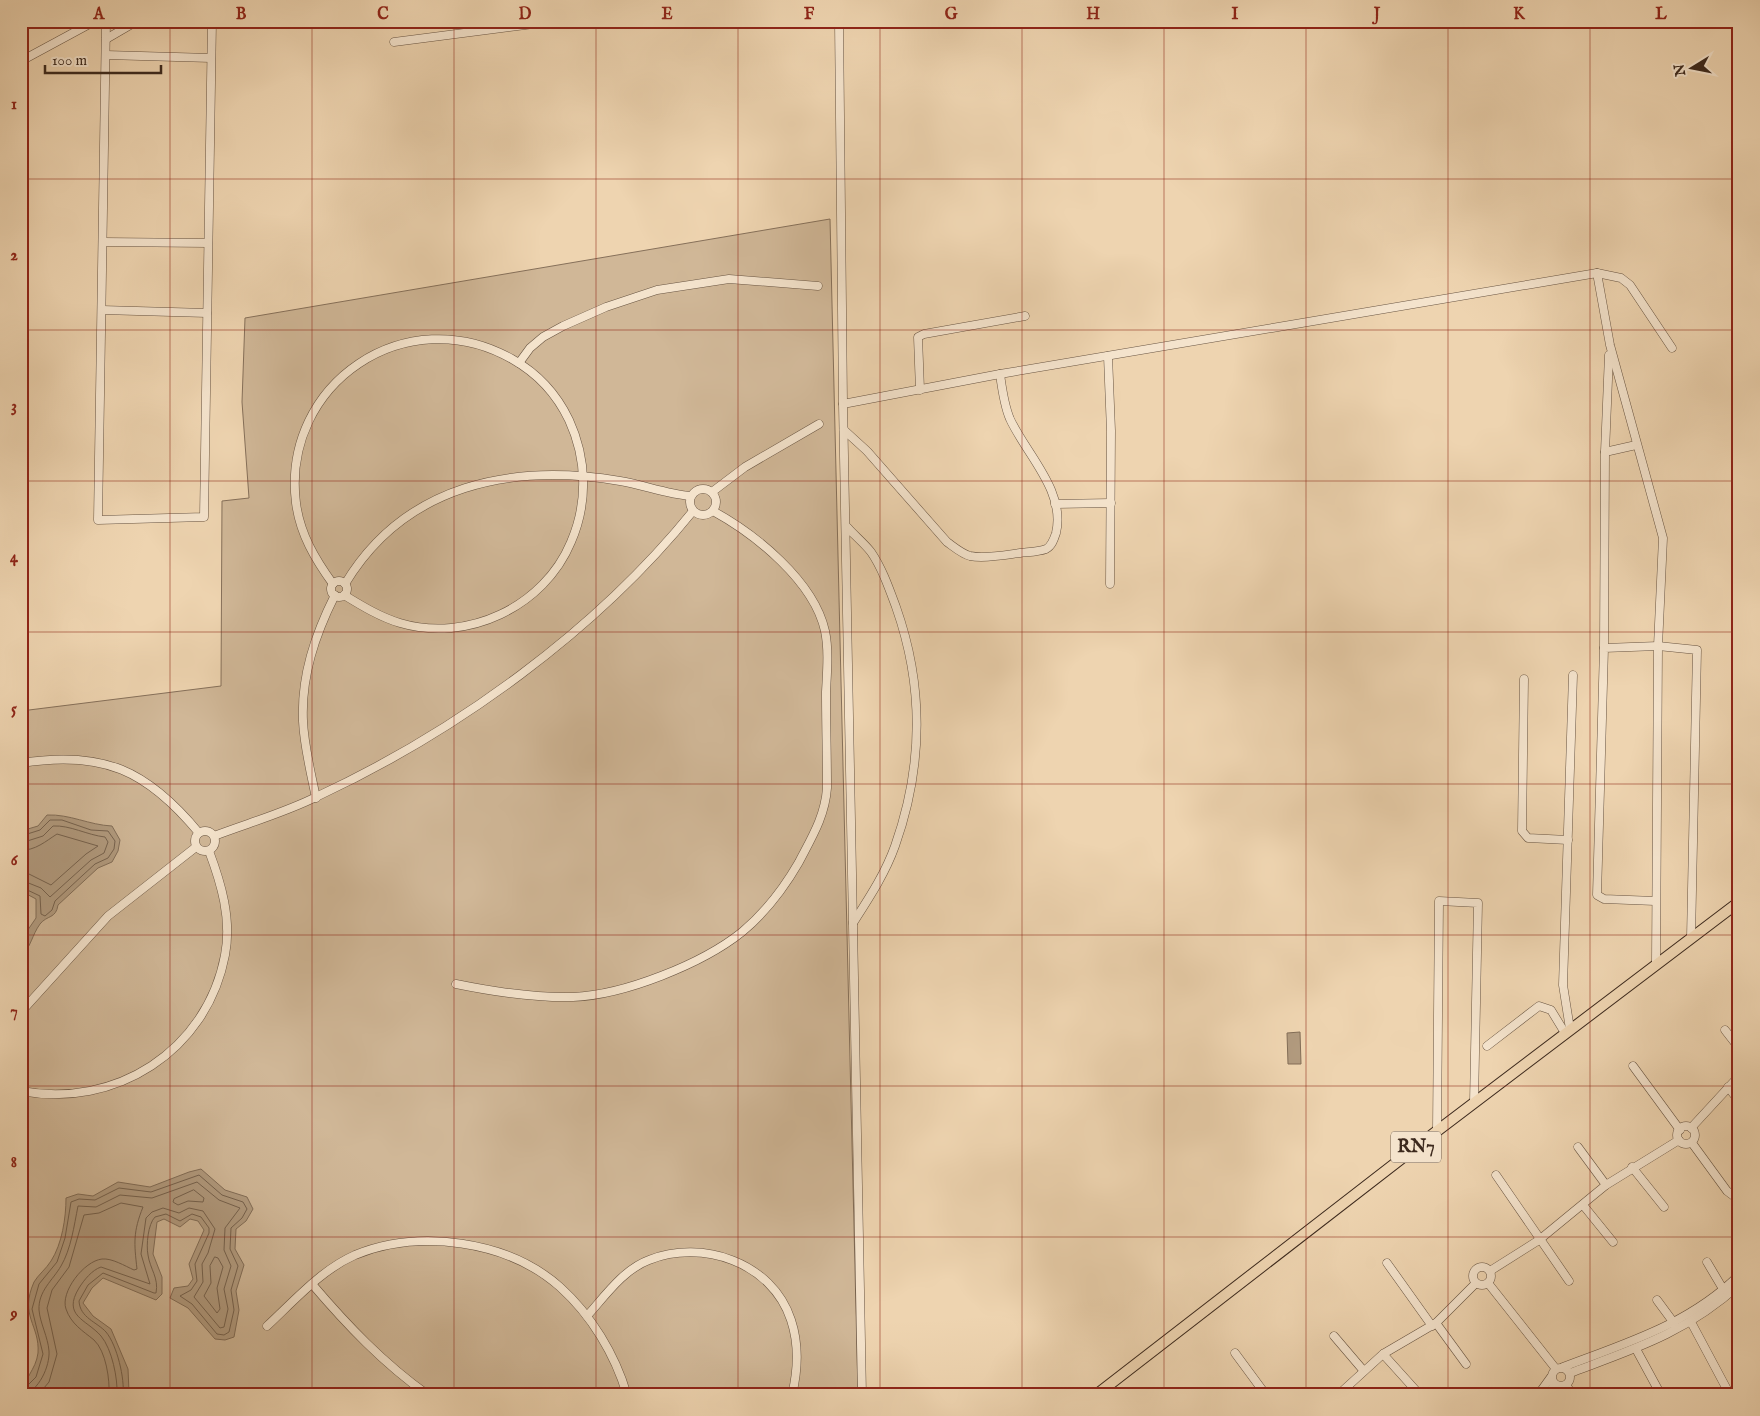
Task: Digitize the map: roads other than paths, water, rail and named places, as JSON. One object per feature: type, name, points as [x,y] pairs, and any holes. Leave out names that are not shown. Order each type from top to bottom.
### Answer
[{"type":"main road","name":"RN7","points":[[1096,1395],[1474,1102],[1739,902]]},
{"type":"street","points":[[21,62],[95,21]]},
{"type":"street","points":[[106,21],[98,520],[204,517],[212,21]]},
{"type":"street","points":[[106,39],[137,21]]},
{"type":"street","points":[[394,42],[557,21]]},
{"type":"street","points":[[839,21],[844,430],[862,1395]]},
{"type":"street","points":[[106,55],[211,58]]},
{"type":"street","points":[[102,242],[208,243]]},
{"type":"street","points":[[844,404],[1000,374],[1597,274],[1620,278],[1630,285],[1672,348]]},
{"type":"street","points":[[1597,274],[1610,345],[1663,538],[1658,646],[1656,963]]},
{"type":"street","points":[[519,363],[530,348],[556,330],[606,307],[657,290],[730,279],[818,286]]},
{"type":"street","points":[[102,310],[207,313]]},
{"type":"street","points":[[920,390],[918,337],[924,334],[1025,316]]},
{"type":"street","points":[[316,798],[303,722],[305,676],[318,628],[334,595],[331,588],[333,584],[308,544],[298,511],[295,484],[296,463],[308,423],[330,388],[351,369],[380,351],[420,340],[441,338],[475,343],[501,352],[537,377],[552,393],[565,412],[581,454],[584,476],[579,522],[564,557],[546,581],[511,610],[469,626],[446,629],[423,628],[401,624],[380,616],[344,595],[334,595]]},
{"type":"street","points":[[1610,345],[1597,895],[1604,899],[1655,901]]},
{"type":"street","points":[[1108,356],[1111,503],[1110,584]]},
{"type":"street","points":[[844,430],[866,451],[947,542],[969,556],[1017,554],[1046,549],[1053,543],[1056,531],[1055,504],[1043,474],[1010,419],[1000,374]]},
{"type":"street","points":[[712,492],[746,467],[797,435],[819,424]]},
{"type":"street","points":[[1606,452],[1636,445]]},
{"type":"street","points":[[344,595],[347,591],[345,584],[360,559],[389,530],[430,503],[459,489],[480,482],[504,478],[556,475],[584,476],[621,481],[691,496]]},
{"type":"street","points":[[698,489],[706,489],[712,492],[716,499],[712,510],[703,515],[694,511],[690,504],[691,496],[698,489]]},
{"type":"street","points":[[1055,504],[1111,503]]},
{"type":"street","points":[[456,984],[503,993],[574,997],[635,985],[673,970],[721,945],[741,932],[759,916],[786,885],[816,831],[826,804],[827,788],[827,646],[820,616],[807,594],[774,556],[734,522],[712,510]]},
{"type":"street","points":[[214,836],[316,798],[387,761],[447,724],[520,675],[575,633],[660,553],[694,511]]},
{"type":"street","points":[[847,527],[870,551],[884,576],[908,642],[917,726],[910,790],[895,846],[878,884],[853,923]]},
{"type":"street","points":[[333,584],[339,581],[345,584]]},
{"type":"street","points":[[1604,648],[1658,646],[1697,650],[1691,938]]},
{"type":"street","points":[[1568,1031],[1563,985],[1573,676]]},
{"type":"street","points":[[1524,679],[1522,831],[1528,838],[1568,840]]},
{"type":"street","points":[[21,764],[61,760],[89,762],[114,766],[135,774],[158,789],[199,833]]},
{"type":"street","points":[[207,831],[214,836],[215,844],[209,851],[203,851],[196,846],[195,838],[199,833],[207,831]]},
{"type":"street","points":[[21,1012],[108,916],[196,846]]},
{"type":"street","points":[[21,1091],[66,1095],[82,1093],[128,1080],[170,1052],[190,1031],[202,1014],[215,988],[226,954],[224,899],[209,851]]},
{"type":"street","points":[[1437,1131],[1438,901],[1478,903],[1474,1102]]},
{"type":"street","points":[[1487,1046],[1539,1006],[1552,1010],[1568,1031]]},
{"type":"street","points":[[1725,1030],[1739,1048]]},
{"type":"street","points":[[1633,1066],[1680,1130],[1679,1140]]},
{"type":"street","points":[[1691,1128],[1739,1076]]},
{"type":"street","points":[[1728,1087],[1739,1101]]},
{"type":"street","points":[[1680,1130],[1686,1126],[1691,1128],[1695,1134],[1692,1142]]},
{"type":"street","points":[[1679,1140],[1686,1144],[1692,1142]]},
{"type":"street","points":[[1490,1271],[1539,1240],[1606,1185],[1632,1167],[1679,1140]]},
{"type":"street","points":[[1692,1142],[1727,1191],[1739,1200]]},
{"type":"street","points":[[1578,1147],[1606,1185]]},
{"type":"street","points":[[1632,1167],[1664,1207]]},
{"type":"street","points":[[1496,1175],[1539,1240],[1569,1280]]},
{"type":"street","points":[[1584,1205],[1613,1242]]},
{"type":"street","points":[[267,1326],[312,1284],[331,1269],[354,1256],[387,1244],[427,1240],[458,1243],[489,1250],[529,1265],[559,1286],[588,1316],[620,1369],[627,1395]]},
{"type":"street","points":[[588,1316],[630,1271],[647,1260],[672,1253],[705,1252],[732,1260],[756,1273],[777,1294],[791,1318],[797,1346],[797,1375],[792,1395]]},
{"type":"street","points":[[1707,1262],[1723,1289]]},
{"type":"street","points":[[1387,1263],[1466,1364]]},
{"type":"street","points":[[1483,1266],[1490,1271],[1491,1277],[1488,1283],[1482,1285],[1476,1283],[1473,1278],[1475,1269],[1483,1266]]},
{"type":"street","points":[[1548,1395],[1559,1368],[1624,1346],[1674,1323],[1723,1289],[1739,1275]]},
{"type":"street","points":[[1339,1395],[1363,1370],[1384,1354],[1434,1324],[1476,1283]]},
{"type":"street","points":[[1488,1283],[1559,1368],[1570,1373],[1636,1349],[1691,1322],[1739,1285]]},
{"type":"street","points":[[312,1284],[374,1352],[428,1395]]},
{"type":"street","points":[[1657,1300],[1674,1323]]},
{"type":"street","points":[[1691,1322],[1730,1395]]},
{"type":"street","points":[[1334,1336],[1363,1370]]},
{"type":"street","points":[[1636,1349],[1661,1395]]},
{"type":"street","points":[[1235,1353],[1266,1395]]},
{"type":"street","points":[[1384,1354],[1420,1395]]},
{"type":"street","points":[[1566,1385],[1570,1380],[1570,1373]]},
{"type":"street","points":[[1553,1381],[1566,1385],[1574,1395]]},
{"type":"street","points":[[1538,1395],[1553,1381]]},
{"type":"water","points":[[47,815],[64,816],[95,824],[112,826],[120,840],[118,851],[112,862],[98,868],[58,905],[53,915],[40,924],[21,957],[21,940],[36,918],[36,899],[21,891],[21,831],[38,826]]},
{"type":"water","points":[[1300,1032],[1301,1064],[1288,1064],[1287,1033]]},
{"type":"water","points":[[201,1169],[225,1190],[247,1197],[253,1209],[246,1221],[236,1229],[235,1249],[244,1265],[236,1291],[239,1310],[234,1337],[225,1340],[215,1339],[188,1308],[170,1298],[174,1288],[188,1286],[193,1279],[189,1264],[204,1230],[198,1221],[190,1219],[180,1227],[164,1219],[157,1222],[153,1254],[162,1277],[162,1294],[156,1300],[103,1278],[92,1288],[83,1303],[93,1316],[111,1329],[128,1369],[129,1392],[126,1395],[22,1395],[38,1353],[38,1343],[29,1312],[30,1294],[34,1282],[51,1261],[61,1239],[66,1198],[78,1194],[93,1196],[118,1182],[150,1187]]}]
